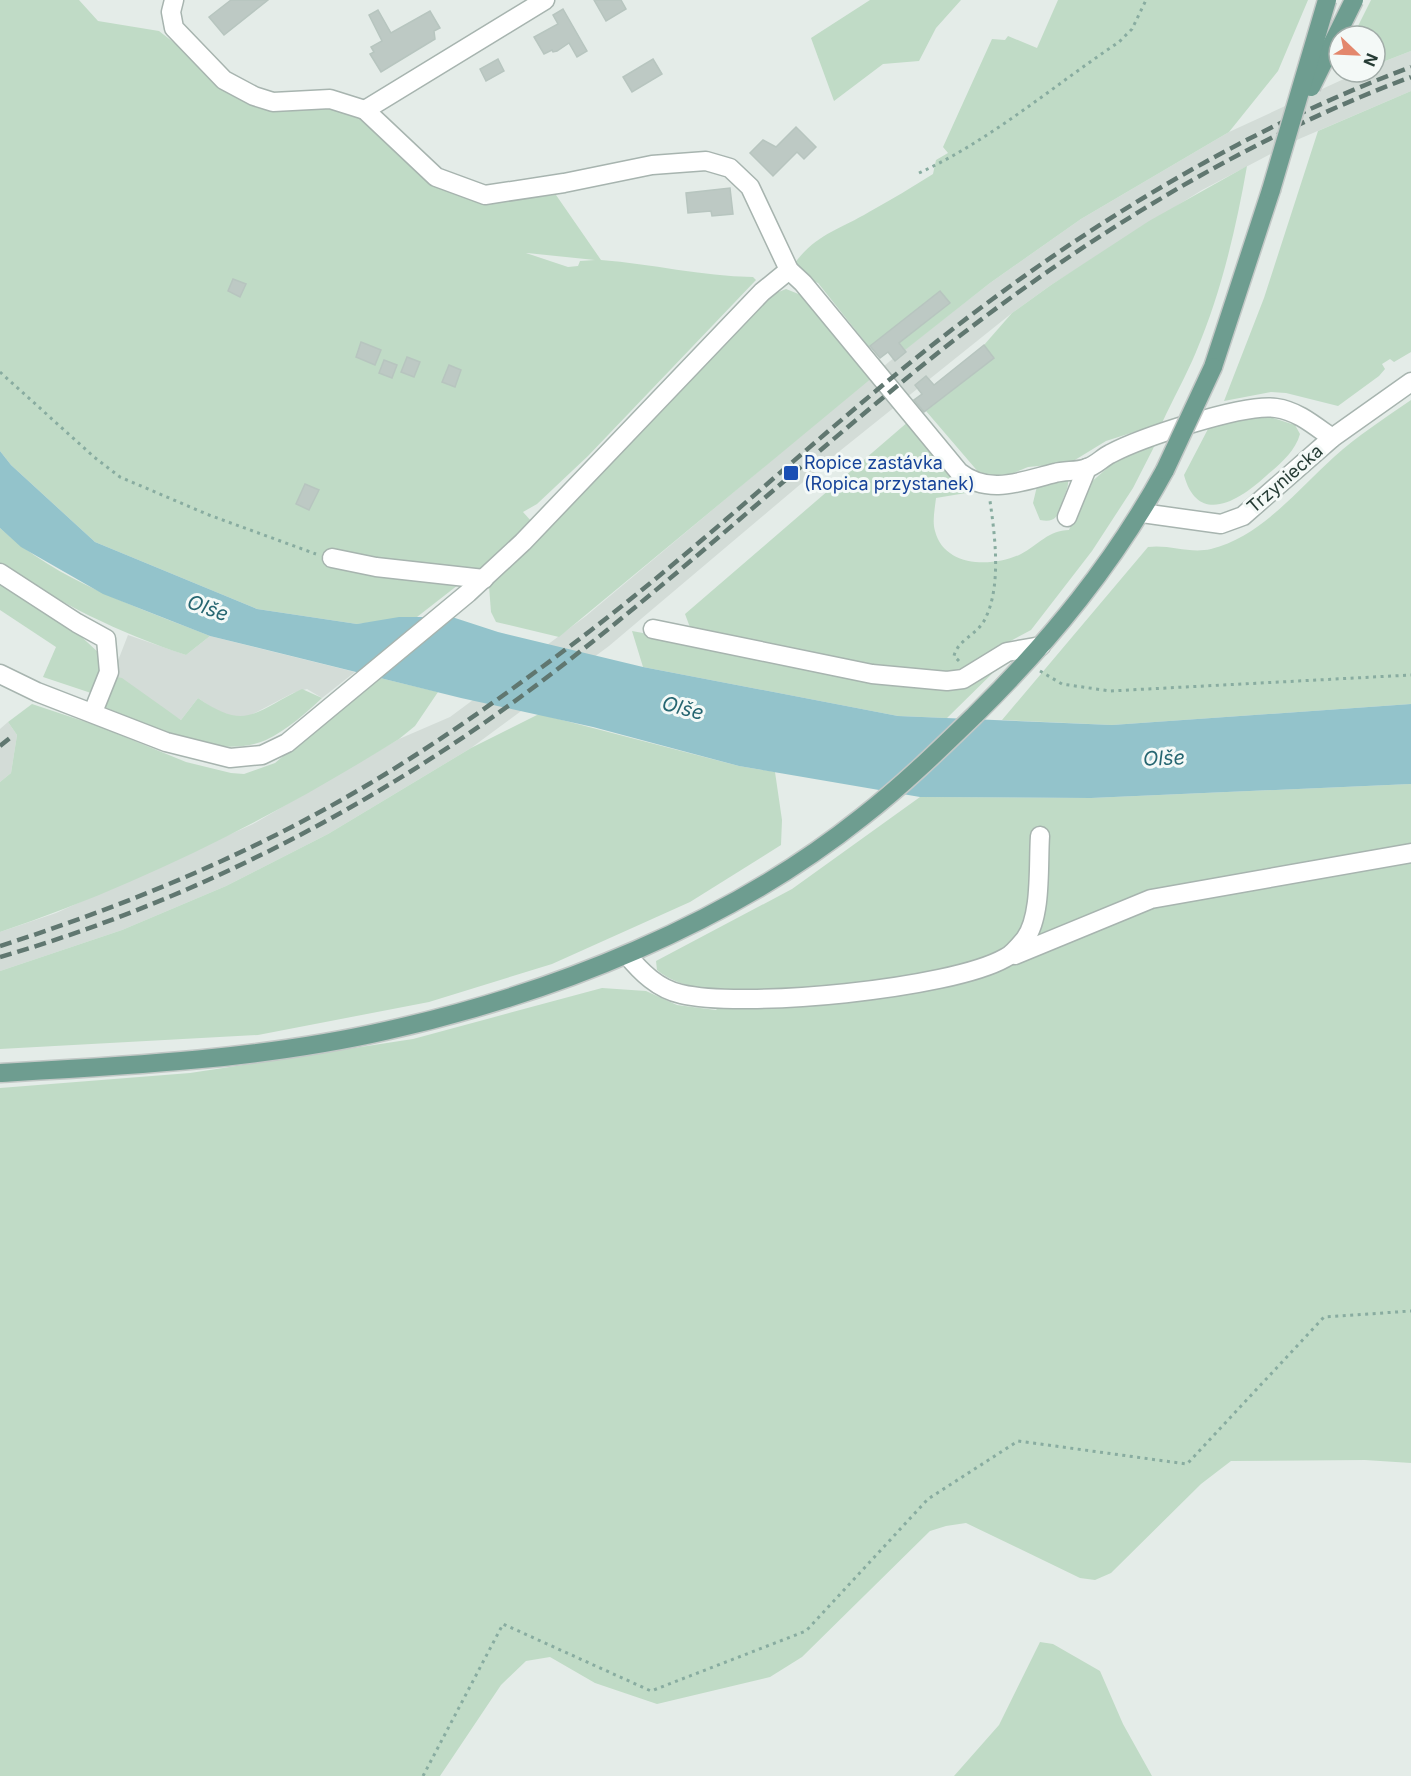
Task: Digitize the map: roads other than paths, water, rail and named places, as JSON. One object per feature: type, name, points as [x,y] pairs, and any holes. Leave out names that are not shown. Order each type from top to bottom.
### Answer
[{"type":"main road","points":[[0,1073],[174,1060],[328,1042],[383,1032],[510,997],[627,955],[764,884],[861,818],[931,758],[1011,679],[1104,570],[1142,513],[1166,470],[1213,367],[1290,129],[1327,0]]},
{"type":"main road","points":[[1290,129],[1339,0]]},
{"type":"main road","points":[[1290,129],[1354,0]]},
{"type":"street","points":[[174,0],[171,12],[174,28],[224,80],[254,96],[273,102],[330,99],[365,110],[436,177],[485,195],[564,183],[652,165],[706,161],[730,168],[750,187],[789,270],[959,472],[970,481],[1002,486],[1056,472],[1087,468],[1110,453],[1180,428],[1247,409],[1276,408],[1292,412],[1332,438]]},
{"type":"street","points":[[365,110],[546,0]]},
{"type":"street","points":[[0,674],[37,692],[166,742],[230,758],[262,755],[287,742],[484,579],[660,401],[762,292],[789,270]]},
{"type":"street","name":"Trzyniecka","points":[[1142,513],[1221,524],[1243,516],[1332,438],[1411,382]]},
{"type":"street","points":[[1067,517],[1087,468]]},
{"type":"street","points":[[332,558],[376,567],[484,579]]},
{"type":"street","points":[[0,573],[106,639],[109,672],[93,712]]},
{"type":"street","points":[[653,629],[861,672],[911,679],[963,679],[1007,652],[1041,646]]},
{"type":"street","points":[[1007,957],[1026,938],[1036,913],[1040,836]]},
{"type":"street","points":[[627,955],[656,984],[679,994],[711,1000],[833,995],[978,970],[1151,898],[1411,853]]},
{"type":"water","name":"Olše","points":[[0,451],[11,465],[95,542],[257,609],[357,624],[399,617],[452,617],[498,632],[643,667],[898,716],[1112,725],[1411,704],[1411,784],[1091,798],[920,797],[739,766],[593,727],[461,698],[210,636],[103,594],[21,547],[0,528]]},
{"type":"railway","points":[[0,946],[95,913],[189,876],[280,833],[398,766],[482,710],[630,600],[900,371],[1019,280],[1143,198],[1208,161],[1274,126],[1411,67]]},
{"type":"railway","points":[[0,957],[143,908],[213,878],[348,809],[413,770],[477,728],[591,643],[901,383],[953,341],[1060,263],[1116,226],[1230,159],[1289,129],[1411,77]]},
{"type":"railway","points":[[0,746],[11,737]]},
{"type":"place","name":"Ropice zastávka (Ropica przystanek)","points":[[791,473]]}]
